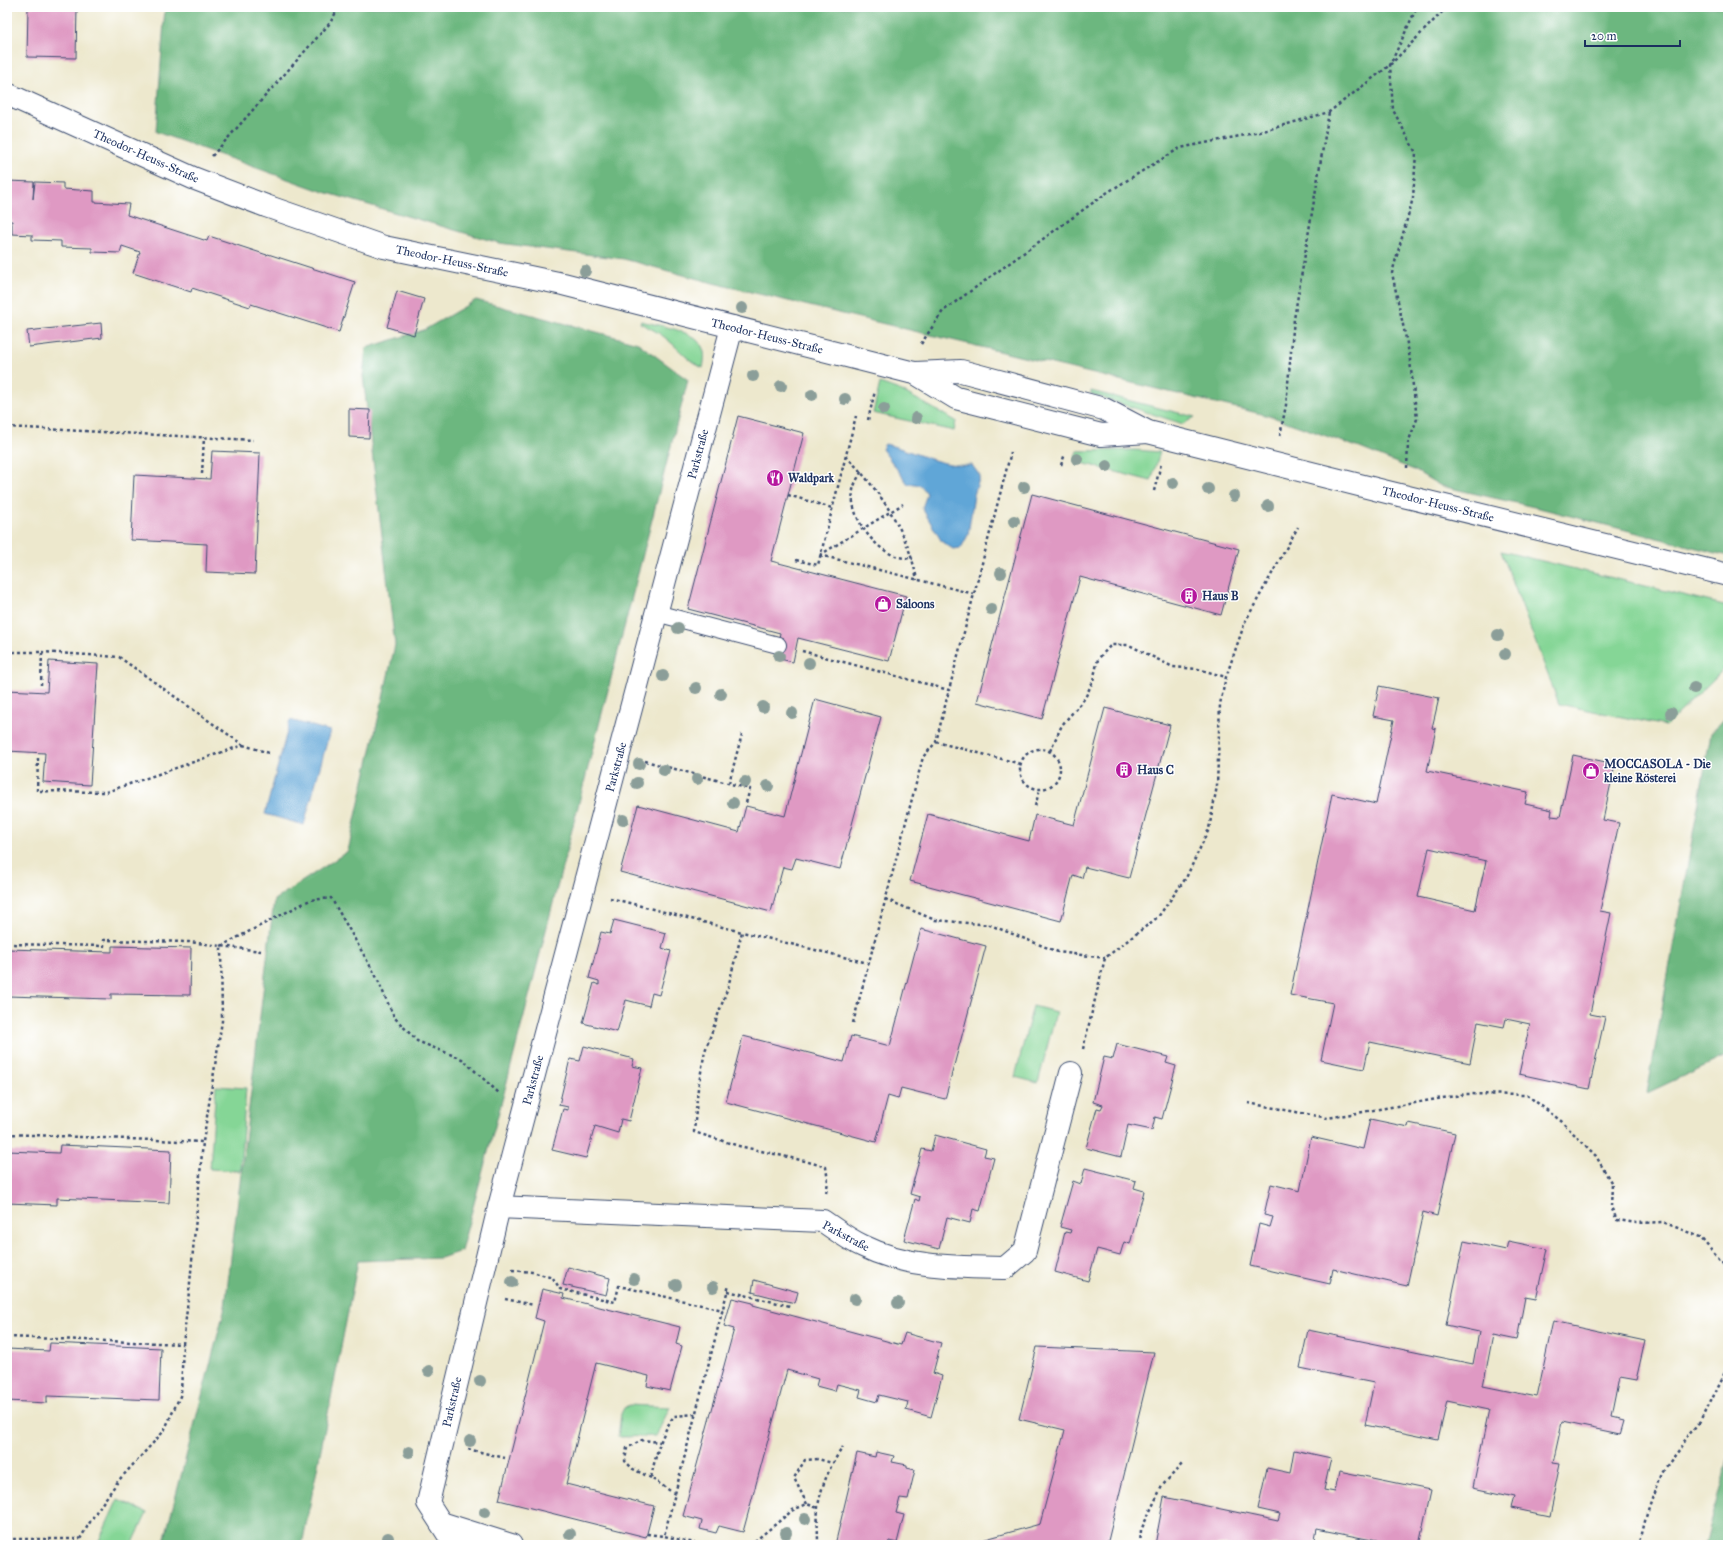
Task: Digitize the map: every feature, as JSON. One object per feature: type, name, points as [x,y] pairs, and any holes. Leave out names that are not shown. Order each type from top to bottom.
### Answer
[{"type":"street","name":"Theodor-Heuss-Straße","points":[[7,94],[194,178],[266,206],[384,246],[563,284],[913,373],[956,398],[1101,435],[1148,432],[1728,575]]},
{"type":"street","name":"Parkstraße","points":[[455,1545],[428,1503],[499,1208],[732,327]]},
{"type":"street","name":"Parkstraße","points":[[499,1208],[824,1221],[863,1246],[906,1262],[956,1267],[1005,1268],[1025,1251],[1071,1073]]},
{"type":"street","points":[[441,1523],[511,1545]]},
{"type":"lane","points":[[656,613],[778,645]]},
{"type":"path","points":[[194,178],[330,23],[339,7]]},
{"type":"path","points":[[1407,473],[1408,442],[1417,419],[1409,353],[1392,273],[1413,198],[1416,153],[1393,110],[1390,65],[1417,7]]},
{"type":"path","points":[[913,373],[920,345],[943,311],[1108,192],[1180,148],[1260,132],[1329,112],[1390,65],[1447,7]]},
{"type":"path","points":[[1280,436],[1286,405],[1294,319],[1329,112]]},
{"type":"path","points":[[796,560],[818,565],[856,416]]},
{"type":"path","points":[[7,427],[253,440]]},
{"type":"path","points":[[202,474],[204,437]]},
{"type":"path","points":[[1062,465],[1067,449]]},
{"type":"path","points":[[853,1024],[923,757],[936,742],[1011,452]]},
{"type":"path","points":[[846,456],[861,472],[892,512],[913,559],[917,580]]},
{"type":"path","points":[[861,472],[854,487],[854,507],[863,530],[880,546],[897,556],[913,559]]},
{"type":"path","points":[[788,495],[832,508]]},
{"type":"path","points":[[820,555],[863,530],[903,504]]},
{"type":"path","points":[[1071,1073],[1080,1064],[1105,958],[1158,916],[1186,878],[1209,828],[1217,786],[1220,704],[1226,677],[1245,622],[1298,527]]},
{"type":"path","points":[[820,555],[974,594]]},
{"type":"path","points":[[1050,751],[1062,725],[1085,698],[1093,681],[1098,659],[1110,645],[1129,645],[1173,667],[1198,669],[1226,677]]},
{"type":"path","points":[[795,650],[949,690]]},
{"type":"path","points":[[7,652],[42,652],[119,657],[243,745],[270,753]]},
{"type":"path","points":[[41,685],[42,652]]},
{"type":"path","points":[[730,783],[742,734]]},
{"type":"path","points":[[936,742],[1021,764]]},
{"type":"path","points":[[38,758],[37,791],[106,792],[243,745]]},
{"type":"path","points":[[1040,749],[1050,751],[1060,763],[1060,774],[1054,783],[1040,789],[1031,787],[1022,777],[1021,764],[1029,752],[1040,749]]},
{"type":"path","points":[[619,754],[750,788],[746,803]]},
{"type":"path","points":[[1035,806],[1040,789]]},
{"type":"path","points":[[583,891],[868,963]]},
{"type":"path","points":[[221,946],[310,900],[331,898],[376,976],[394,1017],[416,1041],[462,1059],[503,1097],[526,1107]]},
{"type":"path","points":[[885,899],[935,920],[990,925],[1058,952],[1105,958]]},
{"type":"path","points":[[742,932],[728,987],[705,1051],[698,1088],[694,1132],[740,1146],[826,1167],[828,1182],[824,1221]]},
{"type":"path","points":[[7,944],[104,946],[104,940],[188,942],[261,951]]},
{"type":"path","points":[[79,1545],[80,1539],[96,1512],[119,1480],[164,1431],[181,1394],[183,1344],[203,1142],[222,1021],[221,946]]},
{"type":"path","points":[[1248,1103],[1328,1118],[1466,1094],[1527,1095],[1561,1121],[1596,1156],[1612,1184],[1611,1207],[1618,1220],[1637,1223],[1663,1222],[1700,1237],[1728,1270]]},
{"type":"path","points":[[7,1134],[203,1142]]},
{"type":"path","points":[[484,1267],[532,1272],[553,1278],[560,1289],[615,1302],[619,1286],[723,1310]]},
{"type":"path","points":[[664,1536],[729,1285]]},
{"type":"path","points":[[728,1291],[790,1306]]},
{"type":"path","points":[[7,1337],[183,1344]]},
{"type":"path","points":[[1640,1545],[1662,1471],[1702,1421],[1728,1365]]},
{"type":"path","points":[[651,1478],[660,1442],[668,1424],[674,1416],[696,1414]]},
{"type":"path","points":[[660,1442],[642,1440],[627,1448],[625,1461],[634,1469],[675,1494]]},
{"type":"path","points":[[442,1443],[505,1458]]},
{"type":"path","points":[[818,1545],[818,1508],[820,1496],[832,1463],[844,1446]]},
{"type":"path","points":[[807,1504],[794,1478],[805,1460],[818,1459],[832,1463]]},
{"type":"path","points":[[1140,1545],[1141,1530],[1162,1486],[1183,1463]]},
{"type":"path","points":[[750,1545],[793,1510],[807,1504],[818,1508]]},
{"type":"path","points":[[647,1534],[664,1536],[703,1545]]},
{"type":"path","points":[[7,1539],[80,1539]]},
{"type":"green space","points":[[165,7],[1728,7],[1728,556],[1543,509],[1441,486],[1414,470],[1360,448],[1270,416],[713,283],[624,259],[499,243],[321,191],[156,132]]},
{"type":"green space","points":[[476,300],[638,343],[688,380],[503,1097],[461,1251],[441,1258],[358,1261],[302,1545],[163,1545],[225,1307],[274,900],[348,851],[395,645],[363,376],[366,348],[424,330]]},
{"type":"green space","points":[[641,321],[678,330],[695,339],[701,345],[704,352],[703,368],[688,359],[662,335],[640,323]]},
{"type":"green space","points":[[880,383],[902,391],[956,421],[954,431],[873,413]]},
{"type":"green space","points":[[1091,391],[1195,417],[1183,424],[1091,394]]},
{"type":"green space","points":[[1135,450],[1160,452],[1151,481],[1074,461],[1077,451]]},
{"type":"green space","points":[[1501,551],[1728,606],[1728,665],[1666,726],[1559,704]]},
{"type":"green space","points":[[1728,715],[1728,1055],[1647,1093],[1711,733]]},
{"type":"green space","points":[[1033,1006],[1056,1012],[1038,1083],[1015,1077]]},
{"type":"green space","points":[[216,1086],[246,1088],[240,1171],[210,1169]]},
{"type":"green space","points":[[629,1405],[670,1407],[656,1436],[618,1437],[621,1414],[624,1408]]},
{"type":"green space","points":[[1728,1458],[1728,1545],[1705,1545]]},
{"type":"green space","points":[[118,1499],[147,1513],[132,1545],[97,1545]]},
{"type":"water","points":[[885,444],[939,462],[972,465],[980,476],[974,495],[968,535],[961,548],[953,549],[942,542],[922,508],[927,494],[922,487],[915,484],[908,484],[882,449]]},
{"type":"water","points":[[290,720],[330,731],[304,825],[265,814]]},
{"type":"building","points":[[28,7],[77,7],[76,58],[27,57]]},
{"type":"building","points":[[7,181],[34,182],[33,199],[35,182],[63,183],[63,189],[94,191],[94,202],[129,204],[127,215],[207,241],[209,236],[355,282],[339,332],[251,304],[250,307],[192,288],[191,292],[133,273],[140,252],[122,246],[120,253],[92,252],[92,248],[61,247],[61,241],[32,240],[32,235],[12,234],[12,221],[7,221]]},
{"type":"building","points":[[397,291],[424,299],[414,335],[387,327]]},
{"type":"building","points":[[101,323],[102,338],[29,347],[27,331]]},
{"type":"building","points":[[349,409],[370,410],[369,438],[349,437]]},
{"type":"building","points":[[738,416],[804,433],[771,561],[906,596],[889,661],[798,638],[793,662],[775,658],[780,633],[688,609]]},
{"type":"building","points":[[212,451],[260,453],[255,574],[206,572],[207,544],[131,540],[134,475],[210,479]]},
{"type":"building","name":"Haus B","points":[[1032,494],[1239,549],[1221,615],[1080,577],[1042,719],[977,702]]},
{"type":"building","points":[[49,661],[98,664],[90,785],[43,782],[45,753],[7,751],[7,690],[47,692]]},
{"type":"building","points":[[1379,686],[1439,698],[1432,728],[1436,729],[1427,771],[1528,792],[1525,804],[1552,810],[1551,816],[1560,817],[1573,755],[1615,764],[1603,820],[1619,823],[1600,911],[1611,913],[1590,1014],[1605,1017],[1589,1089],[1519,1074],[1530,1024],[1506,1019],[1504,1027],[1478,1022],[1470,1063],[1370,1042],[1364,1069],[1321,1060],[1333,1003],[1290,995],[1332,794],[1376,804],[1394,720],[1373,716]],"holes":[[[1429,848],[1486,861],[1475,910],[1418,897]]]},
{"type":"building","points":[[815,699],[881,717],[840,869],[796,858],[792,869],[783,867],[771,912],[620,872],[638,805],[739,832],[746,806],[785,816]]},
{"type":"building","name":"Haus C","points":[[1105,708],[1170,725],[1129,878],[1085,867],[1082,878],[1073,875],[1061,921],[910,881],[928,814],[1029,841],[1035,815],[1074,825]]},
{"type":"building","points":[[614,920],[666,933],[662,948],[671,951],[659,995],[652,993],[649,1006],[626,1000],[617,1032],[583,1023],[594,983],[599,985],[599,981],[589,978],[601,932],[610,934]]},
{"type":"building","points":[[921,929],[986,946],[945,1099],[901,1088],[898,1099],[888,1096],[876,1142],[726,1102],[743,1036],[844,1062],[851,1036],[890,1046]]},
{"type":"building","points":[[112,946],[191,948],[190,995],[111,994],[111,999],[7,996],[7,949],[112,952]]},
{"type":"building","points":[[1117,1044],[1168,1057],[1166,1063],[1176,1066],[1162,1119],[1155,1117],[1152,1130],[1128,1125],[1121,1157],[1086,1148],[1097,1108],[1101,1109],[1103,1105],[1093,1102],[1104,1057],[1113,1059]]},
{"type":"building","points":[[584,1046],[634,1059],[632,1066],[642,1068],[629,1121],[621,1119],[618,1133],[595,1126],[586,1158],[552,1150],[563,1109],[568,1110],[568,1107],[559,1105],[570,1059],[580,1061]]},
{"type":"building","points":[[1370,1119],[1408,1127],[1409,1123],[1455,1133],[1437,1216],[1423,1212],[1407,1286],[1333,1269],[1330,1284],[1250,1266],[1259,1224],[1270,1227],[1273,1217],[1264,1215],[1271,1184],[1300,1191],[1311,1137],[1363,1149]]},
{"type":"building","points":[[935,1135],[986,1149],[984,1156],[994,1158],[980,1211],[973,1209],[970,1223],[947,1217],[939,1249],[904,1240],[915,1199],[919,1201],[920,1197],[910,1194],[922,1149],[931,1151]]},
{"type":"building","points":[[60,1145],[171,1150],[169,1203],[57,1198],[57,1205],[7,1203],[7,1151],[59,1153]]},
{"type":"building","points":[[1085,1168],[1136,1181],[1134,1188],[1144,1191],[1130,1244],[1124,1242],[1120,1255],[1097,1249],[1088,1281],[1055,1272],[1065,1232],[1070,1233],[1071,1230],[1060,1227],[1073,1181],[1081,1184]]},
{"type":"building","points":[[1464,1241],[1506,1250],[1508,1241],[1547,1249],[1536,1299],[1525,1297],[1517,1340],[1493,1335],[1483,1386],[1537,1397],[1553,1321],[1645,1341],[1636,1380],[1619,1377],[1611,1417],[1624,1420],[1620,1434],[1562,1422],[1553,1463],[1560,1464],[1549,1516],[1511,1508],[1514,1497],[1473,1488],[1489,1410],[1447,1401],[1438,1440],[1365,1425],[1374,1383],[1300,1368],[1308,1330],[1473,1364],[1479,1332],[1446,1325]]},
{"type":"building","points":[[568,1267],[610,1278],[606,1295],[563,1285]]},
{"type":"building","points":[[754,1280],[798,1292],[795,1303],[752,1292]]},
{"type":"building","points":[[542,1289],[564,1294],[563,1298],[680,1327],[676,1344],[682,1346],[670,1391],[647,1386],[649,1376],[596,1363],[566,1484],[654,1506],[646,1537],[499,1500],[544,1321],[535,1318]]},
{"type":"building","points":[[732,1298],[901,1345],[905,1333],[941,1343],[933,1373],[942,1376],[931,1417],[906,1410],[908,1402],[879,1395],[877,1402],[859,1397],[861,1390],[837,1384],[835,1391],[816,1386],[818,1379],[787,1370],[743,1532],[719,1526],[716,1533],[700,1529],[702,1521],[683,1516],[734,1329],[724,1326]]},
{"type":"building","points":[[50,1343],[161,1348],[159,1400],[47,1396],[47,1403],[7,1401],[7,1349],[49,1351]]},
{"type":"building","points":[[1037,1347],[1154,1352],[1107,1545],[964,1545],[1040,1524],[1065,1430],[1019,1419]]},
{"type":"building","points":[[1294,1450],[1331,1458],[1324,1490],[1335,1492],[1339,1471],[1431,1490],[1419,1545],[1397,1545],[1317,1529],[1314,1545],[1155,1545],[1164,1497],[1278,1521],[1280,1514],[1258,1509],[1267,1468],[1290,1473]]},
{"type":"building","points":[[876,1452],[894,1456],[892,1462],[907,1465],[907,1468],[915,1470],[908,1499],[900,1498],[896,1513],[904,1515],[897,1543],[889,1541],[888,1545],[835,1545],[857,1453],[875,1457]]},
{"type":"place","name":"Waldpark","points":[[775,478]]},
{"type":"place","name":"Haus B","points":[[1189,596]]},
{"type":"place","name":"Saloons","points":[[883,604]]},
{"type":"place","name":"Haus C","points":[[1124,770]]},
{"type":"place","name":"MOCCASOLA - Die kleine Rösterei","points":[[1591,771]]}]
